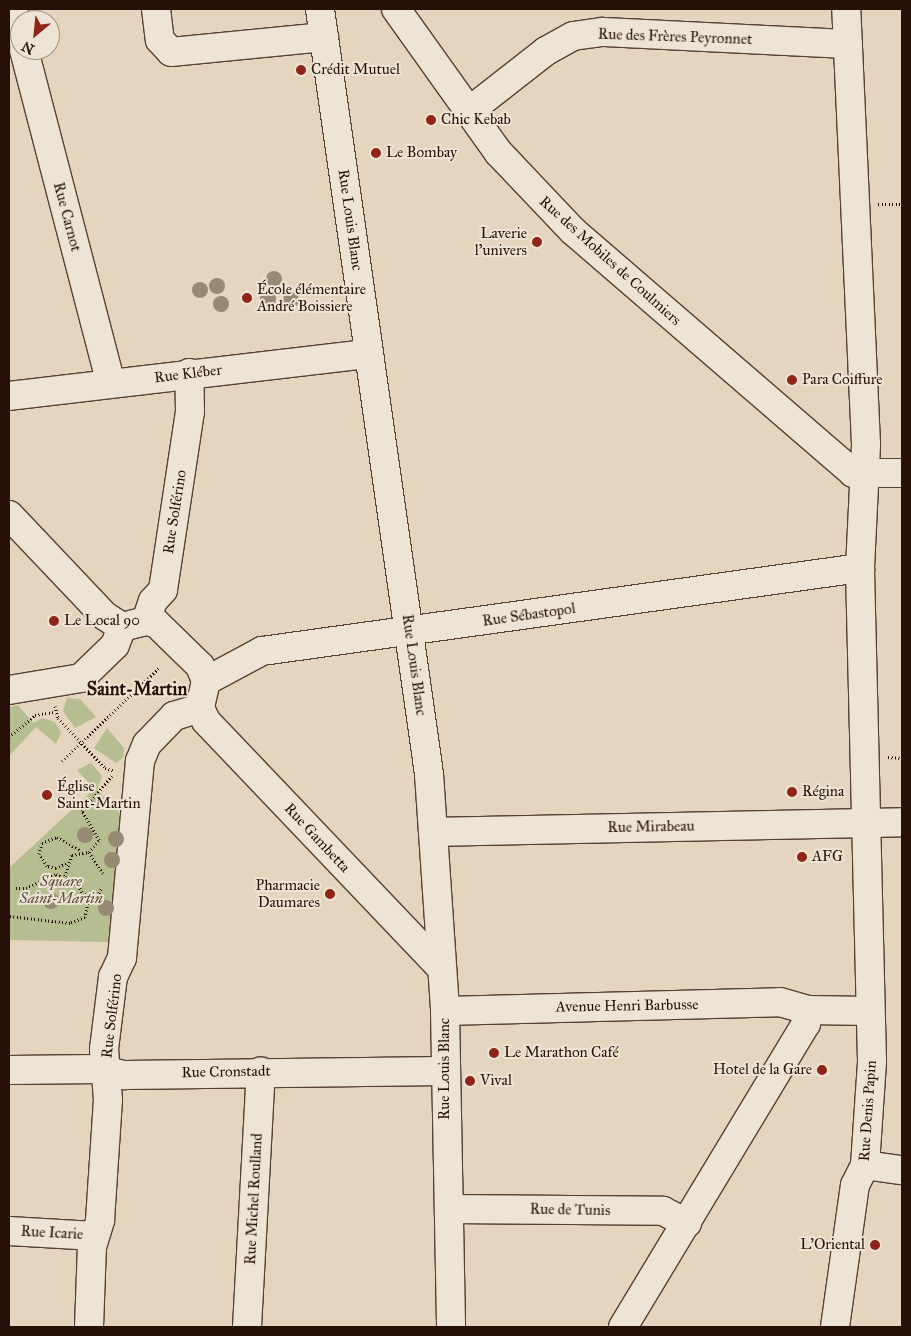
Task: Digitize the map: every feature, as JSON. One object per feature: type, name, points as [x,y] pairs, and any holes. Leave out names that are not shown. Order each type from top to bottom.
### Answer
[{"type":"street","points":[[156,9],[160,40],[172,52],[324,37]]},
{"type":"street","name":"Rue Louis Blanc","points":[[320,9],[368,354],[410,632],[433,832],[438,965],[445,1011],[444,1071],[450,1209],[451,1327]]},
{"type":"street","name":"Rue des Mobiles de Coulmiers","points":[[396,9],[468,112],[527,184],[573,231],[853,473],[862,473]]},
{"type":"street","name":"Rue Denis Papin","points":[[835,1327],[856,1185],[865,1165],[872,1061],[869,821],[860,568],[862,473],[866,444],[846,9]]},
{"type":"street","name":"Rue des Frères Peyronnet","points":[[468,112],[546,51],[573,36],[603,32],[848,44]]},
{"type":"street","name":"Rue Carnot","points":[[27,60],[110,383]]},
{"type":"street","name":"Rue Kléber","points":[[9,396],[368,354]]},
{"type":"street","name":"Rue Solférino","points":[[9,690],[81,678],[116,645],[163,590],[190,412],[189,374]]},
{"type":"street","points":[[862,473],[902,473]]},
{"type":"street","points":[[9,515],[105,616],[134,624],[165,629],[200,666],[206,681],[200,708]]},
{"type":"street","name":"Rue Sébastopol","points":[[206,681],[220,677],[235,662],[262,651],[410,632],[860,568]]},
{"type":"street","name":"Rue Solférino","points":[[89,1327],[95,1236],[100,1220],[106,1071],[104,1049],[113,977],[122,958],[140,761],[147,744],[174,716],[200,708]]},
{"type":"street","name":"Rue Gambetta","points":[[200,708],[206,721],[438,965]]},
{"type":"street","name":"Rue Mirabeau","points":[[433,832],[869,821],[902,822]]},
{"type":"street","name":"Avenue Henri Barbusse","points":[[445,1011],[780,1002],[808,1010],[870,1011]]},
{"type":"street","points":[[624,1327],[806,1024],[808,1010]]},
{"type":"street","name":"Rue Cronstadt","points":[[9,1070],[106,1071],[125,1075],[260,1071],[444,1071]]},
{"type":"street","name":"Rue Michel Roulland","points":[[247,1327],[260,1071]]},
{"type":"street","points":[[865,1165],[902,1170]]},
{"type":"street","name":"Rue de Tunis","points":[[450,1209],[663,1210],[687,1223]]},
{"type":"street","name":"Rue Icarie","points":[[9,1231],[95,1236]]},
{"type":"path","points":[[62,761],[160,667]]},
{"type":"path","points":[[55,712],[58,697]]},
{"type":"path","points":[[55,712],[81,742],[113,771]]},
{"type":"path","points":[[9,737],[35,715],[55,712]]},
{"type":"path","points":[[885,757],[902,758]]},
{"type":"path","points":[[113,771],[119,770]]},
{"type":"path","points":[[51,866],[67,863],[81,852],[89,852],[95,848],[98,835],[82,811],[107,787],[113,771]]},
{"type":"path","points":[[51,866],[39,854],[48,838],[68,840],[81,852]]},
{"type":"path","points":[[89,852],[104,875],[97,896]]},
{"type":"path","points":[[65,876],[67,863]]},
{"type":"path","points":[[49,876],[51,866]]},
{"type":"path","points":[[9,888],[26,888],[49,876],[65,876],[85,894],[113,898]]},
{"type":"path","points":[[9,916],[31,922],[80,921],[88,910],[85,894]]},
{"type":"green space","points":[[67,698],[80,699],[96,717],[75,728],[63,711]]},
{"type":"green space","points":[[18,705],[33,723],[42,718],[55,722],[61,733],[56,744],[36,727],[9,756],[9,707]]},
{"type":"green space","points":[[107,728],[124,748],[123,758],[116,763],[94,748]]},
{"type":"green space","name":"Square Saint-Martin","points":[[91,763],[102,776],[97,790],[123,816],[108,942],[9,940],[9,868],[94,789],[77,770]]},
{"type":"place","name":"Crédit Mutuel","points":[[301,70]]},
{"type":"place","name":"Chic Kebab","points":[[431,120]]},
{"type":"place","name":"Le Bombay","points":[[376,153]]},
{"type":"place","name":"Laverie l'univers","points":[[537,242]]},
{"type":"place","name":"École élémentaire André Boissiere","points":[[247,298]]},
{"type":"place","name":"Para Coiffure","points":[[792,380]]},
{"type":"place","name":"Le Local 90","points":[[54,621]]},
{"type":"place","name":"Régina","points":[[792,792]]},
{"type":"place","name":"Église Saint-Martin","points":[[47,795]]},
{"type":"place","name":"AFG","points":[[802,857]]},
{"type":"place","name":"Pharmacie Daumares","points":[[330,894]]},
{"type":"place","name":"Le Marathon Café","points":[[494,1053]]},
{"type":"place","name":"Hotel de la Gare","points":[[822,1070]]},
{"type":"place","name":"Vival","points":[[470,1081]]},
{"type":"place","name":"L'Oriental","points":[[875,1245]]},
{"type":"district","name":"Saint-Martin","points":[[137,689]]}]
